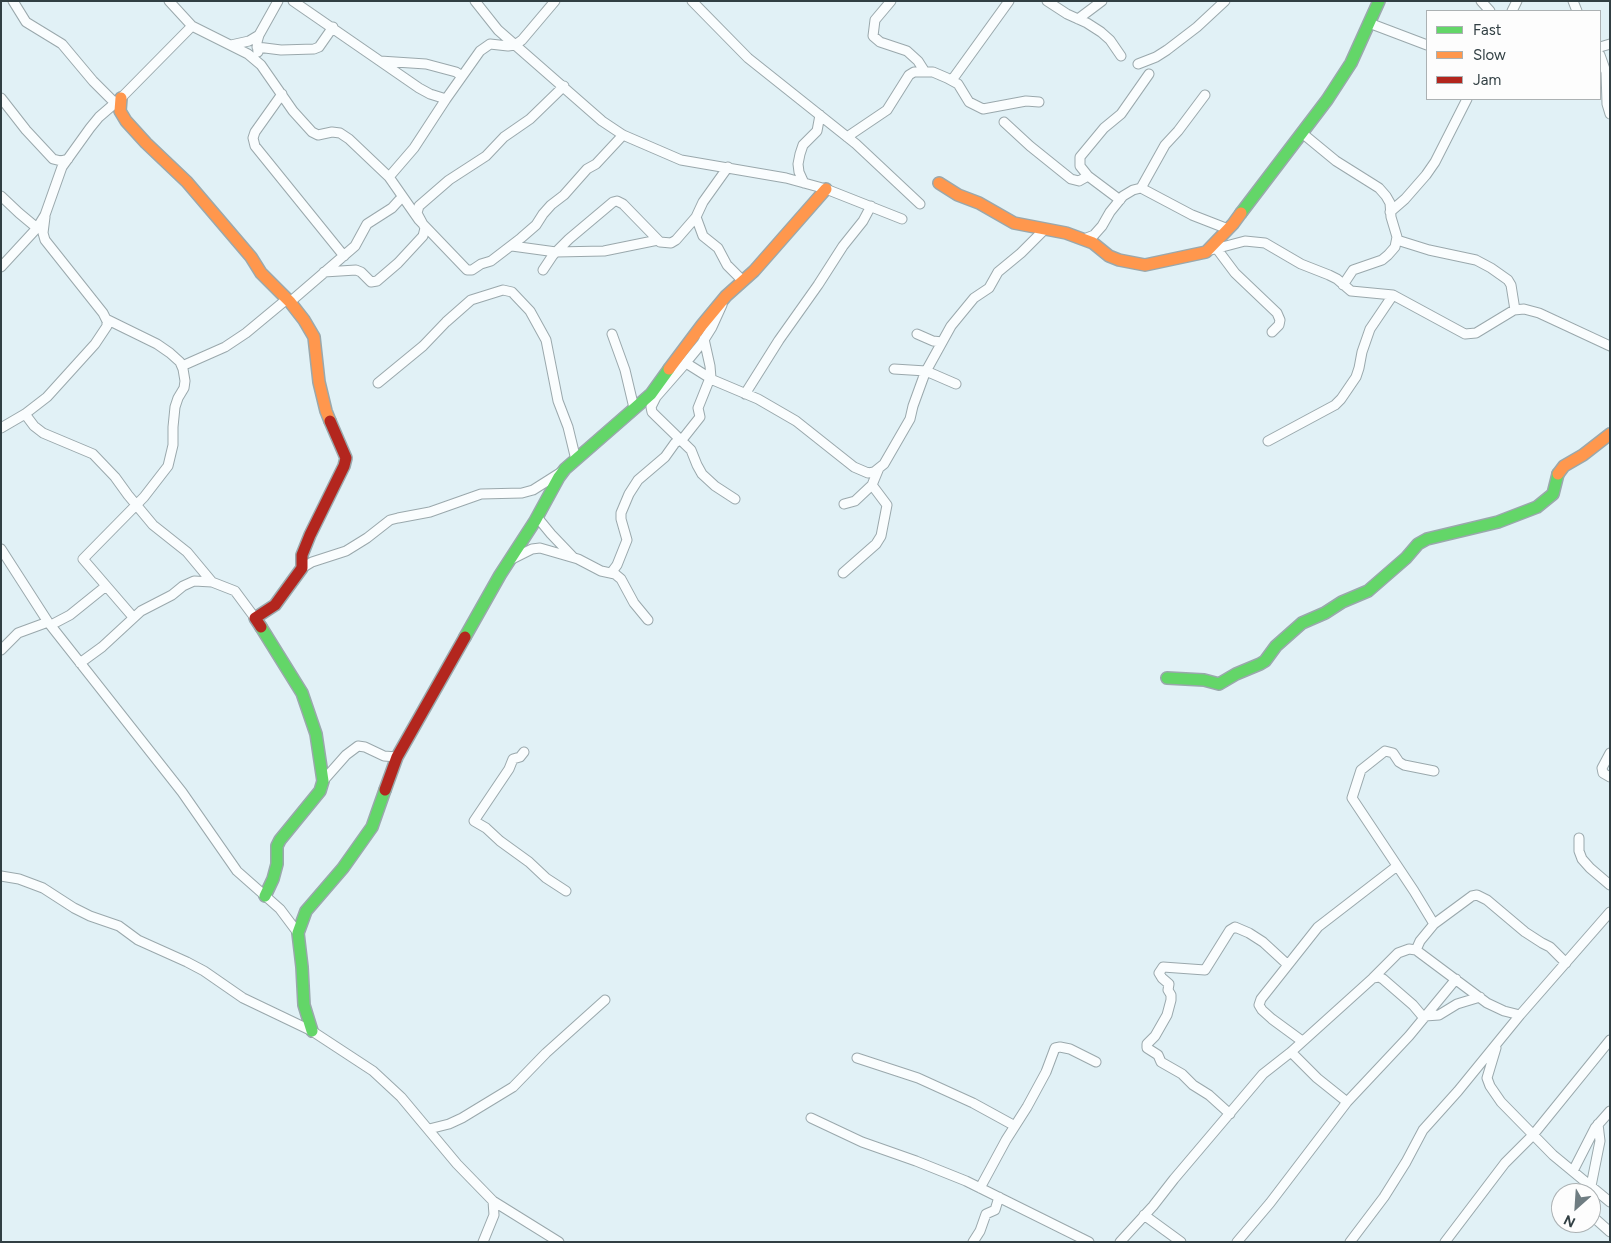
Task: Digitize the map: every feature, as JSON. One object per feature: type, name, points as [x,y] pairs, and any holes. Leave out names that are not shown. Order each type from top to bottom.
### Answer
[{"type":"street","points":[[13,1],[26,22],[62,44],[93,81],[118,101],[120,111],[126,121],[146,143],[171,164],[193,187],[251,257],[261,273],[289,300],[314,337],[319,382],[326,411],[346,458],[302,555],[302,568]]},
{"type":"street","points":[[169,1],[192,26],[248,54],[261,65],[293,111],[312,132],[318,135],[332,132],[345,135],[389,177],[424,228],[423,236],[409,252],[377,281],[371,282],[361,272],[356,270],[324,272]]},
{"type":"street","points":[[261,65],[257,47],[259,35],[278,1]]},
{"type":"street","points":[[293,1],[419,88],[446,99]]},
{"type":"street","points":[[474,1],[498,30],[610,128],[623,135],[681,160],[786,178],[826,189],[902,219]]},
{"type":"street","points":[[389,177],[414,148],[480,51],[487,44],[515,45],[532,30],[555,1]]},
{"type":"street","points":[[692,1],[748,58],[847,137],[920,204]]},
{"type":"street","points":[[891,1],[875,20],[873,36],[880,42],[907,51],[918,61],[925,72]]},
{"type":"street","points":[[952,80],[1009,1]]},
{"type":"street","points":[[1047,1],[1096,28],[1105,35],[1121,56]]},
{"type":"street","points":[[1078,19],[1102,1]]},
{"type":"street","points":[[1138,64],[1156,57],[1167,50],[1197,27],[1225,1]]},
{"type":"street","points":[[1211,250],[1327,100],[1343,76],[1379,1]]},
{"type":"street","points":[[1369,23],[1426,45]]},
{"type":"street","points":[[1,428],[25,414],[47,397],[95,344],[107,326],[103,313],[45,240],[43,233],[45,215],[59,172],[99,117],[118,101],[192,26]]},
{"type":"street","points":[[257,47],[281,50],[314,49],[319,47],[332,27]]},
{"type":"street","points":[[231,45],[249,41],[259,35]]},
{"type":"street","points":[[1601,57],[1609,84],[1608,104],[1610,114]]},
{"type":"street","points":[[380,61],[426,64],[456,72],[462,76]]},
{"type":"street","points":[[847,137],[887,110],[911,73],[938,73],[958,84],[969,102],[983,109],[1026,101],[1039,102]]},
{"type":"street","points":[[1120,200],[1088,176],[1080,166],[1080,157],[1104,128],[1121,114],[1148,74]]},
{"type":"street","points":[[564,86],[530,119],[504,137],[486,156],[455,176],[419,206],[417,213],[419,220],[467,270],[472,270],[481,264],[491,261],[512,246],[536,225],[542,214],[564,195],[587,169],[596,164],[623,135]]},
{"type":"street","points":[[282,94],[255,132],[253,138],[255,146],[344,256]]},
{"type":"street","points":[[1141,188],[1165,144],[1178,131],[1205,95]]},
{"type":"street","points":[[1,98],[26,130],[53,159],[61,162],[68,159]]},
{"type":"street","points":[[1390,212],[1405,199],[1435,162],[1466,100]]},
{"type":"street","points":[[804,183],[799,172],[800,154],[803,145],[817,130],[820,115]]},
{"type":"street","points":[[1004,122],[1024,141],[1072,179],[1079,181],[1088,176]]},
{"type":"street","points":[[1302,133],[1336,161],[1379,188],[1390,202],[1390,212],[1397,240],[1394,247],[1388,256],[1382,260],[1353,270],[1343,285]]},
{"type":"street","points":[[543,270],[556,252],[613,202],[617,201],[623,204],[660,242],[671,243],[676,240],[696,217],[703,202],[728,167]]},
{"type":"street","points":[[939,183],[958,195],[979,203],[1014,223],[1066,233],[1084,239],[1093,243],[1109,256],[1119,260],[1145,265],[1195,255],[1245,241],[1265,244],[1301,264],[1337,279],[1347,289],[1354,292],[1393,295],[1465,334],[1476,333],[1515,310],[1531,310],[1610,346]]},
{"type":"street","points":[[1084,239],[1094,235],[1120,200],[1132,190],[1141,188],[1192,214],[1228,229]]},
{"type":"street","points":[[255,618],[275,605],[302,568],[312,562],[346,551],[390,520],[430,512],[482,494],[522,493],[533,490],[565,469],[651,394],[726,296],[772,251],[826,189]]},
{"type":"street","points":[[1,196],[37,228]]},
{"type":"street","points":[[182,366],[225,347],[289,300],[355,246],[367,224],[392,208],[402,197]]},
{"type":"street","points":[[745,394],[843,246],[863,221],[871,206]]},
{"type":"street","points":[[1,267],[37,228],[45,215]]},
{"type":"street","points":[[696,217],[703,236],[718,248],[727,265],[743,281]]},
{"type":"street","points":[[686,363],[710,378],[758,399],[796,421],[854,467],[868,473],[884,464],[910,419],[926,371],[951,326],[974,298],[989,288],[998,272],[1021,253],[1045,229]]},
{"type":"street","points":[[512,246],[556,252],[604,251],[658,240]]},
{"type":"street","points":[[1397,240],[1429,250],[1476,260],[1490,268],[1508,280],[1511,285],[1515,310]]},
{"type":"street","points":[[1211,250],[1278,313],[1280,320],[1272,332]]},
{"type":"street","points":[[378,383],[422,346],[471,300],[502,290],[512,292],[530,311],[546,340],[558,401],[568,428],[576,460]]},
{"type":"street","points":[[1268,442],[1335,405],[1341,399],[1360,368],[1362,352],[1370,329],[1393,295]]},
{"type":"street","points":[[726,296],[718,316],[704,339],[656,397],[651,407],[652,412],[691,450],[702,474],[734,499]]},
{"type":"street","points":[[106,318],[157,344],[170,353],[182,366],[185,382],[175,407],[173,445],[168,466],[136,506],[83,559],[134,617]]},
{"type":"street","points":[[612,334],[625,370],[634,408]]},
{"type":"street","points":[[917,334],[932,341],[942,342]]},
{"type":"street","points":[[611,573],[618,564],[627,540],[621,513],[629,494],[638,480],[665,457],[675,443],[681,440],[699,419],[698,408],[710,378],[710,366],[704,339]]},
{"type":"street","points":[[894,369],[926,371],[956,384]]},
{"type":"street","points":[[25,414],[34,426],[43,433],[94,454],[115,477],[136,506],[153,524],[188,552],[212,582]]},
{"type":"street","points":[[1167,678],[1204,680],[1219,684],[1236,674],[1260,664],[1265,661],[1276,646],[1302,623],[1325,613],[1342,602],[1368,592],[1406,558],[1418,544],[1427,539],[1498,522],[1538,507],[1553,494],[1558,474],[1564,466],[1583,455],[1610,434]]},
{"type":"street","points":[[844,504],[855,500],[872,485],[879,467]]},
{"type":"street","points":[[312,1031],[304,1005],[298,933],[306,911],[343,868],[372,827],[397,757],[510,560],[565,469]]},
{"type":"street","points":[[843,573],[876,544],[881,536],[887,505],[872,485]]},
{"type":"street","points":[[537,516],[573,558]]},
{"type":"street","points":[[510,560],[532,549],[540,548],[573,558],[601,571],[615,574],[621,579],[634,604],[648,620]]},
{"type":"street","points":[[1,549],[50,623],[182,792],[237,871],[280,909],[298,933]]},
{"type":"street","points":[[80,663],[102,647],[147,607],[172,596],[183,586],[194,581],[212,582],[235,591],[255,618],[302,693],[316,734],[323,781],[320,792],[295,820],[277,846],[277,864],[266,896]]},
{"type":"street","points":[[1,650],[18,633],[70,615],[106,586]]},
{"type":"street","points":[[323,781],[346,755],[358,746],[366,747],[384,756],[397,757]]},
{"type":"street","points":[[1434,771],[1404,765],[1399,762],[1393,753],[1385,750],[1365,766],[1358,776],[1352,796],[1353,801],[1434,924]]},
{"type":"street","points":[[524,752],[520,757],[513,760],[474,821],[486,828],[500,841],[529,862],[546,878],[566,891]]},
{"type":"street","points":[[1610,753],[1602,768],[1603,773],[1610,777]]},
{"type":"street","points":[[1579,838],[1579,851],[1582,859],[1610,885]]},
{"type":"street","points":[[1302,1041],[1272,1019],[1259,1005],[1261,999],[1318,927],[1397,866]]},
{"type":"street","points":[[1,876],[19,878],[43,888],[74,908],[119,926],[138,940],[204,971],[244,998],[312,1031],[373,1071],[401,1097],[457,1164],[493,1201],[559,1242]]},
{"type":"street","points":[[1416,950],[1420,940],[1434,924],[1472,896],[1481,896],[1524,932],[1550,947],[1566,964]]},
{"type":"street","points":[[1350,1242],[1384,1197],[1423,1130],[1610,912]]},
{"type":"street","points":[[1230,1114],[1182,1074],[1161,1062],[1158,1055],[1147,1048],[1167,1015],[1171,1000],[1168,990],[1169,984],[1158,973],[1163,967],[1205,970],[1230,930],[1235,927],[1263,942],[1288,965]]},
{"type":"street","points":[[1120,1242],[1263,1074],[1291,1052],[1398,953],[1409,949],[1416,950],[1480,998],[1494,1006],[1520,1015]]},
{"type":"street","points":[[1373,978],[1379,977],[1383,979],[1424,1017]]},
{"type":"street","points":[[1238,1242],[1347,1102],[1403,1042],[1456,979]]},
{"type":"street","points":[[1424,1017],[1439,1015],[1457,1004],[1480,998]]},
{"type":"street","points":[[429,1129],[449,1124],[462,1118],[513,1086],[546,1053],[605,1000]]},
{"type":"street","points":[[1497,1043],[1487,1078],[1490,1086],[1532,1135],[1588,1183]]},
{"type":"street","points":[[1445,1242],[1505,1163],[1532,1135],[1609,1044]]},
{"type":"street","points":[[980,1188],[1006,1140],[1027,1107],[1056,1048],[1070,1049],[1096,1062]]},
{"type":"street","points":[[1291,1052],[1317,1078],[1347,1102]]},
{"type":"street","points":[[858,1058],[918,1078],[973,1103],[1015,1126]]},
{"type":"street","points":[[1467,1081],[1487,1078]]},
{"type":"street","points":[[1574,1171],[1598,1124],[1610,1111]]},
{"type":"street","points":[[811,1118],[862,1142],[916,1161],[980,1188],[1089,1242]]},
{"type":"street","points":[[1592,1183],[1600,1141],[1598,1124]]},
{"type":"street","points":[[974,1242],[986,1214],[995,1210],[999,1197]]},
{"type":"street","points":[[483,1242],[494,1215],[493,1201]]},
{"type":"street","points":[[1144,1215],[1181,1242]]},
{"type":"traffic: fast","points":[[1241,213],[1327,100],[1351,63],[1379,1]]},
{"type":"traffic: fast","points":[[465,637],[500,575],[535,521],[565,469],[651,394],[669,369]]},
{"type":"traffic: fast","points":[[1167,678],[1204,680],[1219,684],[1236,674],[1260,664],[1265,661],[1276,646],[1302,623],[1368,591],[1406,558],[1418,544],[1427,539],[1498,522],[1537,507],[1553,494],[1558,474]]},
{"type":"traffic: fast","points":[[261,627],[302,693],[316,734],[323,781],[320,791],[280,840],[277,846],[277,864],[273,879],[265,896]]},
{"type":"traffic: fast","points":[[312,1031],[304,1005],[298,933],[306,911],[343,868],[372,827],[385,790]]},
{"type":"traffic: slow","points":[[121,98],[120,111],[126,121],[187,182],[251,257],[261,273],[290,302],[304,320],[314,337],[319,382],[330,421]]},
{"type":"traffic: slow","points":[[939,183],[958,195],[979,203],[1014,223],[1066,233],[1093,243],[1109,256],[1145,265],[1206,252],[1241,213]]},
{"type":"traffic: slow","points":[[669,369],[726,296],[754,271],[826,189]]},
{"type":"traffic: slow","points":[[1558,474],[1564,466],[1583,455],[1610,434]]},
{"type":"traffic: jam","points":[[261,627],[255,618],[275,605],[302,568],[302,555],[310,535],[344,466],[346,458],[330,421]]},
{"type":"traffic: jam","points":[[385,790],[397,757],[465,637]]}]
